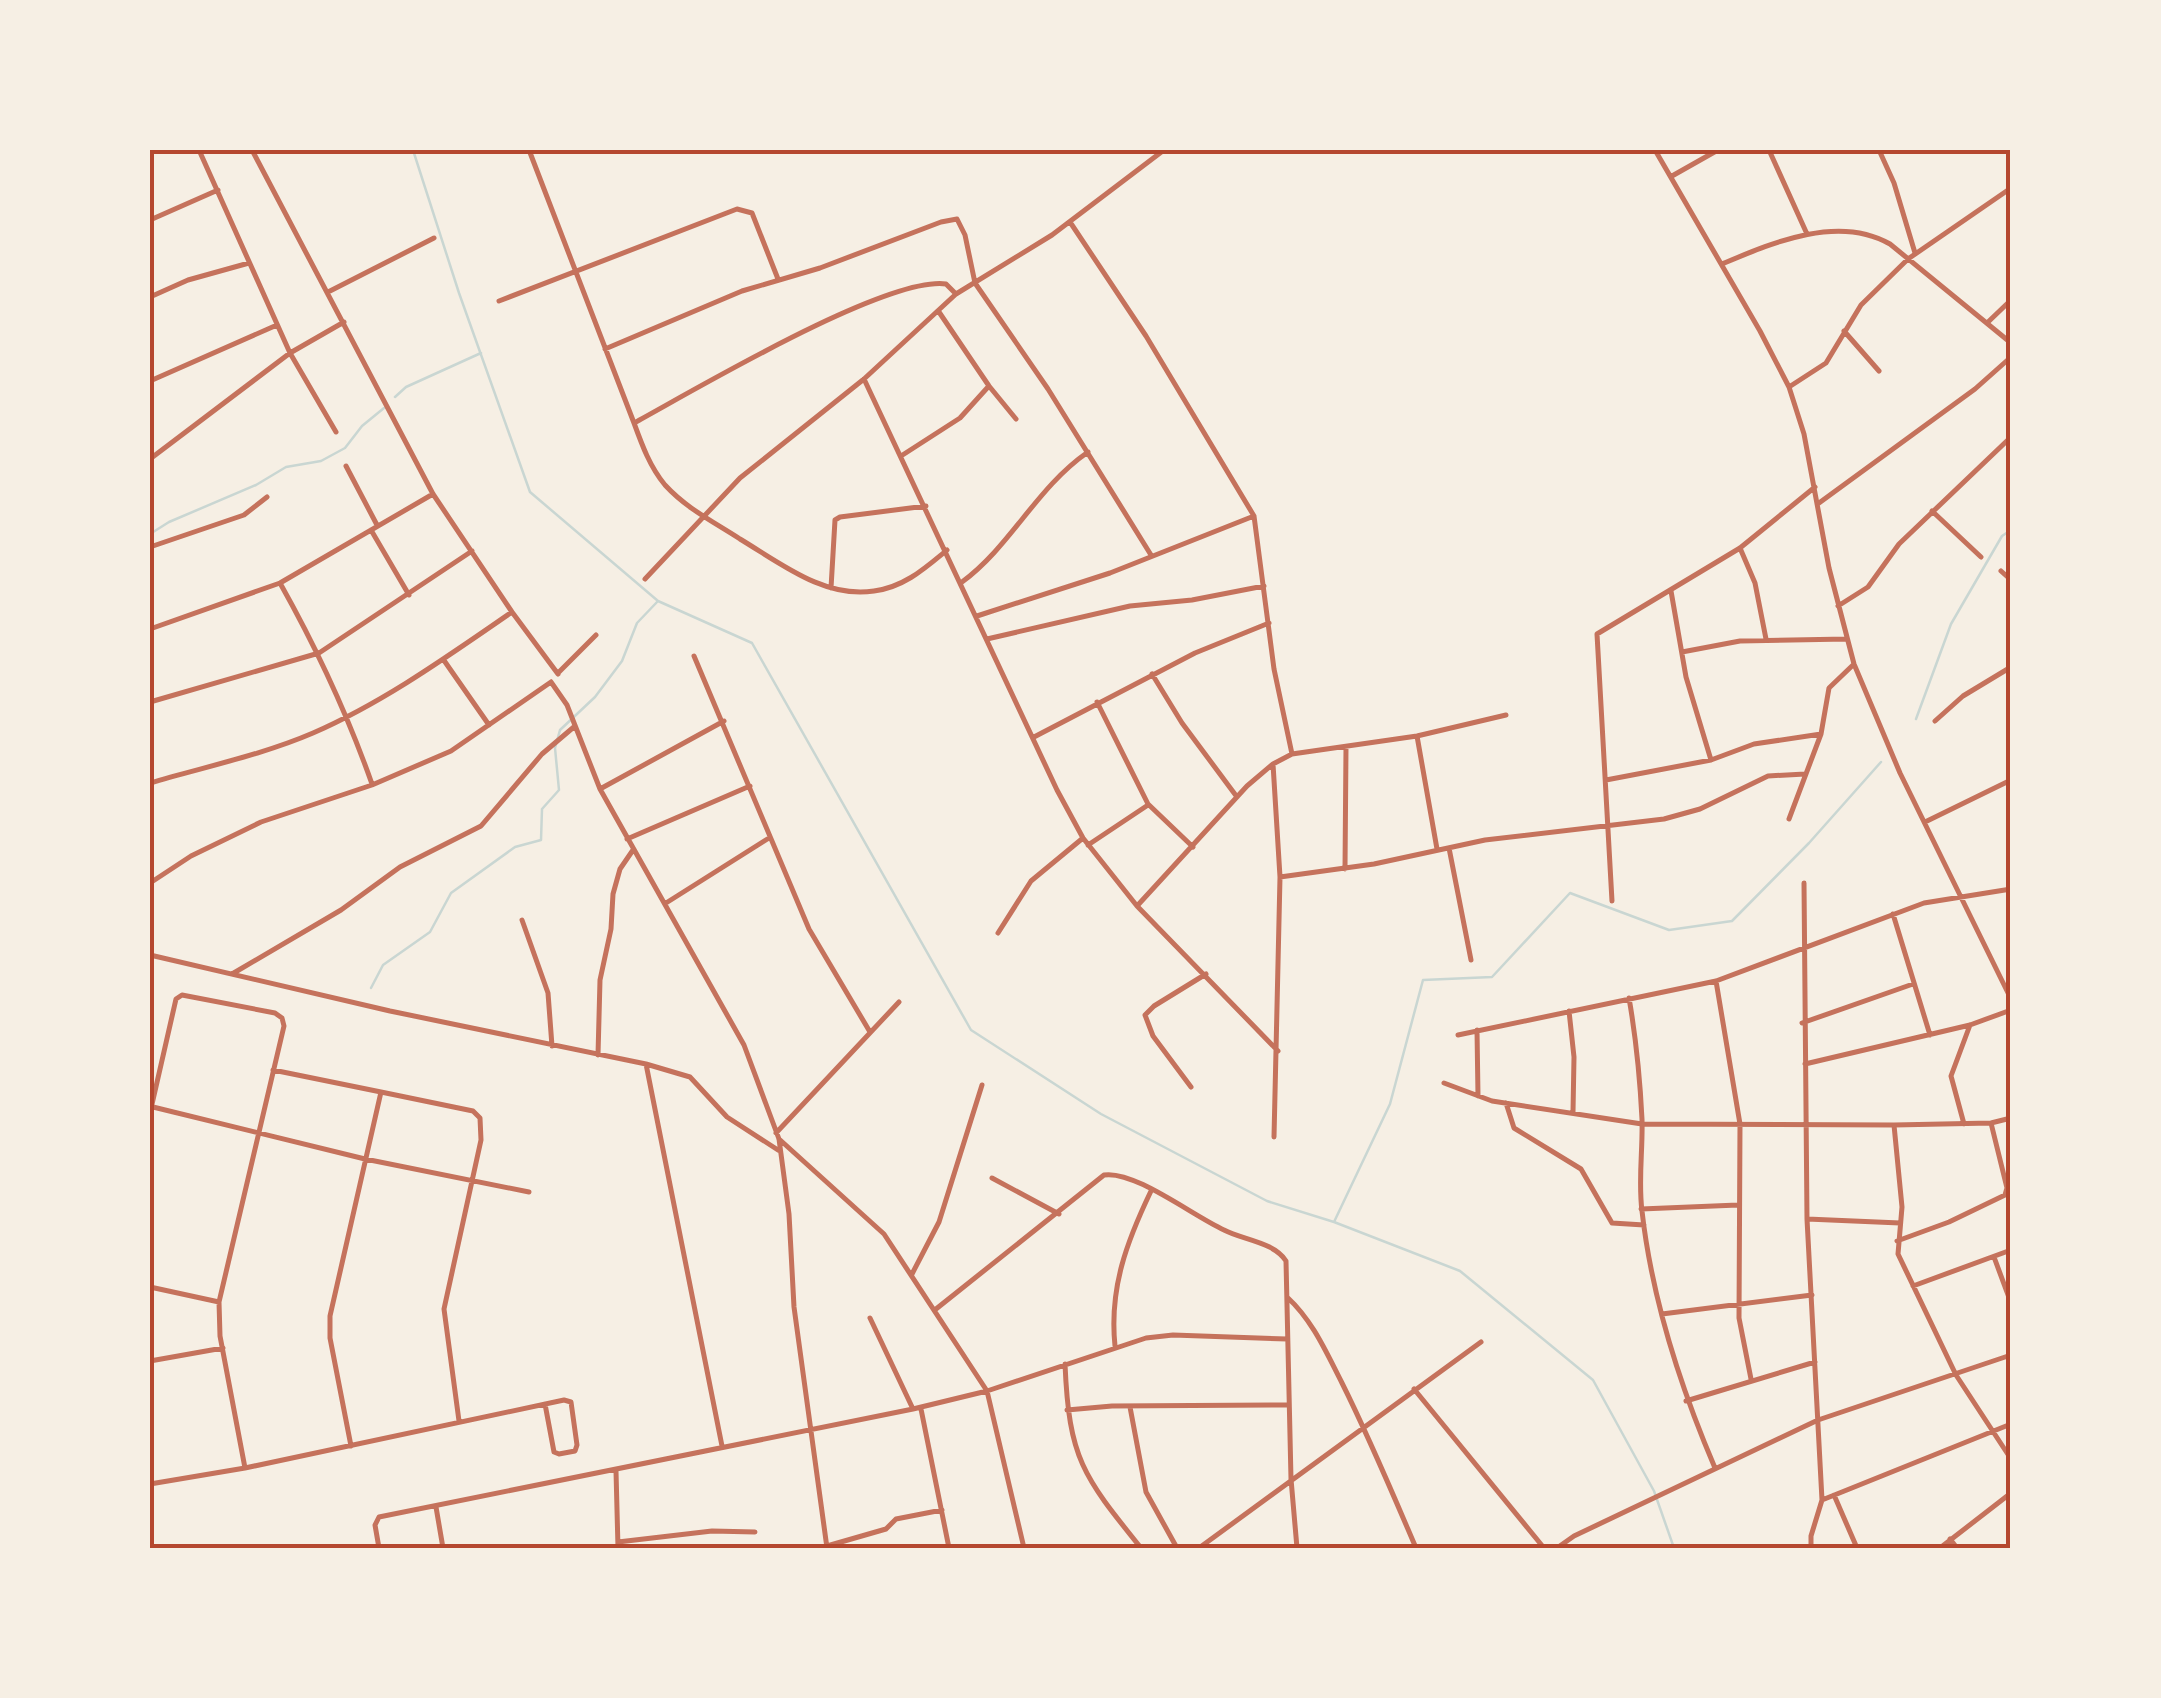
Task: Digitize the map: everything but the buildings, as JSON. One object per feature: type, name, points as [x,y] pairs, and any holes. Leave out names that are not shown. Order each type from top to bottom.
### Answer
[{"type":"street","points":[[199,150],[290,354],[336,432]]},
{"type":"street","points":[[252,150],[433,494],[558,674]]},
{"type":"street","points":[[529,150],[634,423],[661,479],[700,516],[790,570],[831,588],[848,592],[890,588],[907,582],[947,550]]},
{"type":"street","points":[[644,579],[700,516],[755,465],[864,379],[956,294],[1070,222],[1164,150]]},
{"type":"street","points":[[1655,150],[1788,388],[1804,434],[1838,606],[1854,664],[1900,773],[2011,999]]},
{"type":"street","points":[[1672,176],[1718,150]]},
{"type":"street","points":[[1768,150],[1808,235]]},
{"type":"street","points":[[1879,150],[1898,193],[1914,252]]},
{"type":"street","points":[[1788,388],[1826,363],[1868,297],[1914,252],[2011,188]]},
{"type":"street","points":[[150,220],[218,190]]},
{"type":"street","points":[[498,301],[736,208],[752,213],[778,278]]},
{"type":"street","points":[[605,349],[778,278],[820,268],[958,219],[975,283],[1088,452],[1151,555]]},
{"type":"street","points":[[1070,222],[1146,336],[1254,516],[1274,669],[1292,754]]},
{"type":"street","points":[[1722,264],[1808,235],[1837,232],[1870,236],[1890,244],[2011,344]]},
{"type":"street","points":[[328,292],[434,238]]},
{"type":"street","points":[[150,297],[188,280],[249,263]]},
{"type":"street","points":[[634,423],[854,308],[930,284],[946,284],[956,294]]},
{"type":"street","points":[[1987,323],[2011,300]]},
{"type":"street","points":[[939,312],[988,386],[1016,419]]},
{"type":"street","points":[[150,458],[290,354],[345,322]]},
{"type":"street","points":[[150,381],[277,325]]},
{"type":"street","points":[[1844,330],[1879,371]]},
{"type":"street","points":[[1818,504],[1975,389],[2011,357]]},
{"type":"street","points":[[864,379],[1083,838],[1137,906],[1278,1050]]},
{"type":"street","points":[[901,456],[960,418],[988,386]]},
{"type":"street","points":[[1838,606],[1868,587],[1899,544],[2011,437]]},
{"type":"street","points":[[962,582],[980,568],[1040,495],[1088,452]]},
{"type":"street","points":[[346,466],[409,595]]},
{"type":"street","points":[[1612,900],[1597,634],[1740,548],[1815,487]]},
{"type":"street","points":[[150,630],[280,583],[433,494]]},
{"type":"street","points":[[150,547],[244,515],[266,496]]},
{"type":"street","points":[[831,588],[835,520],[926,506]]},
{"type":"street","points":[[1932,512],[1981,558]]},
{"type":"street","points":[[978,616],[1110,573],[1254,516]]},
{"type":"street","points":[[1740,548],[1755,582],[1766,639]]},
{"type":"street","points":[[150,702],[319,653],[472,551]]},
{"type":"street","points":[[2000,572],[2011,580]]},
{"type":"street","points":[[280,583],[319,653],[348,717],[372,785]]},
{"type":"street","points":[[987,639],[1118,608],[1192,600],[1265,586]]},
{"type":"street","points":[[1670,592],[1711,760]]},
{"type":"street","points":[[150,783],[292,740],[348,717],[512,612]]},
{"type":"street","points":[[1034,737],[1152,674],[1227,638],[1269,624]]},
{"type":"street","points":[[150,883],[191,856],[261,822],[372,785],[451,751],[552,682],[596,635]]},
{"type":"street","points":[[1682,652],[1725,642],[1847,639]]},
{"type":"street","points":[[694,656],[809,929],[870,1032]]},
{"type":"street","points":[[443,659],[489,726]]},
{"type":"street","points":[[1789,819],[1821,734],[1829,688],[1854,664]]},
{"type":"street","points":[[1935,721],[1963,696],[2011,666]]},
{"type":"street","points":[[1152,674],[1182,723],[1237,797]]},
{"type":"street","points":[[552,682],[576,725],[600,789],[632,850],[666,903],[744,1045],[778,1136],[789,1214],[791,1276],[827,1547],[886,1529],[896,1520],[942,1510]]},
{"type":"street","points":[[1098,702],[1148,804],[1193,847]]},
{"type":"street","points":[[1137,906],[1237,797],[1273,764],[1292,754],[1418,736],[1506,715]]},
{"type":"street","points":[[600,789],[724,722]]},
{"type":"street","points":[[229,975],[341,910],[400,866],[471,834],[542,754],[576,725]]},
{"type":"street","points":[[1606,780],[1711,760],[1754,744],[1821,734]]},
{"type":"street","points":[[1418,736],[1437,850]]},
{"type":"street","points":[[1345,869],[1346,748]]},
{"type":"street","points":[[1273,764],[1280,877],[1274,1138]]},
{"type":"street","points":[[1280,877],[1345,869],[1485,840],[1682,815],[1768,776],[1805,774]]},
{"type":"street","points":[[1925,822],[2011,780]]},
{"type":"street","points":[[627,840],[750,786]]},
{"type":"street","points":[[1088,845],[1148,804]]},
{"type":"street","points":[[666,903],[770,838]]},
{"type":"street","points":[[998,933],[1031,881],[1083,838]]},
{"type":"street","points":[[1448,848],[1472,960]]},
{"type":"street","points":[[598,1055],[600,980],[614,894],[620,869],[632,850]]},
{"type":"street","points":[[1804,883],[1806,1219],[1822,1500],[1811,1548]]},
{"type":"street","points":[[1458,1035],[1716,981],[1894,914],[1960,896],[2011,889]]},
{"type":"street","points":[[1894,914],[1930,1035]]},
{"type":"street","points":[[522,920],[548,993],[552,1046]]},
{"type":"street","points":[[150,954],[229,975],[690,1076],[726,1116],[779,1151]]},
{"type":"street","points":[[1191,1087],[1153,1036],[1145,1015],[1206,974]]},
{"type":"street","points":[[1716,981],[1740,1124],[1739,1304],[1751,1379]]},
{"type":"street","points":[[1802,1022],[1913,984]]},
{"type":"street","points":[[245,1468],[218,1302],[258,1133],[272,1070],[284,1026],[282,1018],[274,1012],[182,995],[176,1000],[150,1109],[258,1133],[366,1159],[529,1192]]},
{"type":"street","points":[[1629,998],[1642,1124],[1644,1226],[1662,1314],[1686,1401],[1714,1468]]},
{"type":"street","points":[[778,1136],[899,1002]]},
{"type":"street","points":[[1805,1064],[1970,1025],[2011,1010]]},
{"type":"street","points":[[1569,1011],[1574,1057],[1573,1112]]},
{"type":"street","points":[[1964,1124],[1952,1076],[1970,1025]]},
{"type":"street","points":[[1477,1030],[1478,1096]]},
{"type":"street","points":[[646,1064],[722,1446]]},
{"type":"street","points":[[272,1070],[473,1112],[480,1118],[482,1129],[444,1310],[460,1422]]},
{"type":"street","points":[[1444,1083],[1506,1103],[1642,1124],[1894,1126],[1991,1123],[2011,1118]]},
{"type":"street","points":[[912,1274],[940,1222],[982,1085]]},
{"type":"street","points":[[352,1446],[329,1326],[381,1092]]},
{"type":"street","points":[[1506,1103],[1514,1128],[1581,1168],[1612,1222],[1644,1226]]},
{"type":"street","points":[[1896,1241],[1949,1222],[2008,1192],[1991,1123]]},
{"type":"street","points":[[1894,1126],[1901,1194],[1896,1241],[1902,1265],[1956,1375],[2011,1459]]},
{"type":"street","points":[[778,1136],[880,1230],[987,1391],[1024,1548]]},
{"type":"street","points":[[936,1309],[1104,1175],[1124,1175],[1228,1233],[1280,1252],[1286,1261],[1297,1548]]},
{"type":"street","points":[[992,1178],[1059,1214]]},
{"type":"street","points":[[1115,1346],[1123,1252],[1151,1189]]},
{"type":"street","points":[[1642,1209],[1738,1205]]},
{"type":"street","points":[[1806,1219],[1900,1223]]},
{"type":"street","points":[[1913,1286],[2011,1250]]},
{"type":"street","points":[[1994,1256],[2011,1303]]},
{"type":"street","points":[[150,1287],[218,1302]]},
{"type":"street","points":[[1662,1314],[1812,1295]]},
{"type":"street","points":[[1287,1298],[1311,1324],[1364,1428],[1416,1548]]},
{"type":"street","points":[[870,1318],[917,1408],[949,1548]]},
{"type":"street","points":[[379,1548],[379,1517],[917,1408],[987,1391],[1115,1346],[1173,1335],[1287,1339]]},
{"type":"street","points":[[1199,1548],[1481,1342]]},
{"type":"street","points":[[150,1361],[223,1348]]},
{"type":"street","points":[[1557,1548],[1574,1536],[1818,1420],[2011,1355]]},
{"type":"street","points":[[1686,1401],[1815,1362]]},
{"type":"street","points":[[1065,1364],[1067,1410],[1074,1446],[1091,1483],[1142,1548]]},
{"type":"street","points":[[1414,1390],[1544,1548]]},
{"type":"street","points":[[150,1484],[245,1468],[352,1446],[460,1422],[544,1404],[564,1400],[571,1402],[575,1451],[554,1452],[544,1404]]},
{"type":"street","points":[[1067,1410],[1289,1405]]},
{"type":"street","points":[[1130,1406],[1146,1492],[1177,1548]]},
{"type":"street","points":[[1822,1500],[2011,1424]]},
{"type":"street","points":[[616,1471],[618,1545],[691,1532],[755,1532]]},
{"type":"street","points":[[1940,1548],[2011,1493]]},
{"type":"street","points":[[1834,1495],[1857,1548]]},
{"type":"street","points":[[436,1508],[442,1548]]},
{"type":"street","points":[[1950,1539],[1958,1548]]},
{"type":"waterway","points":[[413,150],[530,492],[658,601],[752,643],[971,1030],[1101,1114],[1267,1201],[1334,1222]]},
{"type":"waterway","points":[[395,397],[406,387],[481,353]]},
{"type":"waterway","points":[[150,534],[286,467],[321,461],[345,448],[362,426],[384,408]]},
{"type":"waterway","points":[[1916,719],[1951,624],[2002,536],[2011,530]]},
{"type":"waterway","points":[[371,988],[383,965],[430,932],[451,893],[515,847],[541,840],[542,809],[559,790],[555,748],[560,730],[595,697],[622,661],[637,623],[658,601]]},
{"type":"waterway","points":[[1674,1548],[1654,1491],[1593,1380],[1460,1271],[1334,1222],[1390,1104],[1423,980],[1492,977],[1570,893],[1669,930],[1732,921],[1881,762]]}]
